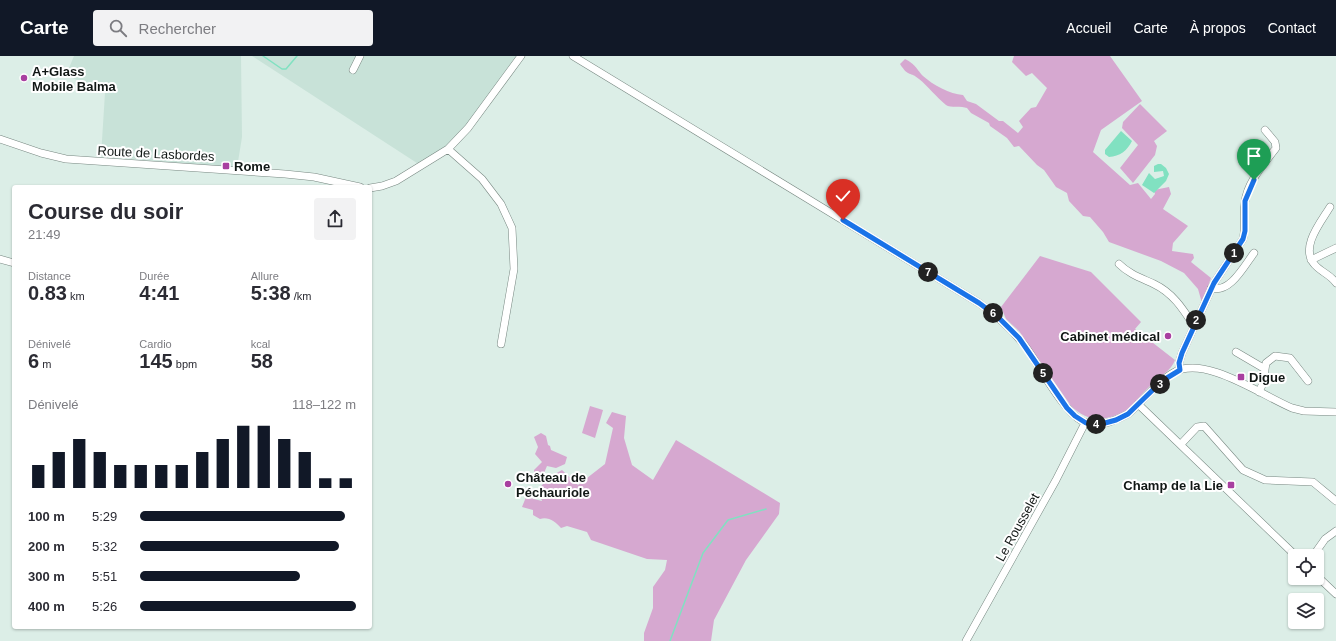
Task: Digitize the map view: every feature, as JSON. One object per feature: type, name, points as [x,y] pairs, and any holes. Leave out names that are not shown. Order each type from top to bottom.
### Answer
[{"type":"street","points":[[353,70],[360,56]]},
{"type":"street","points":[[372,188],[396,181],[448,149],[468,128],[521,56]]},
{"type":"street","points":[[573,56],[979,303],[998,317],[1019,338],[1067,408],[1075,416],[1086,423],[1105,423],[1116,420],[1128,414],[1166,378],[1180,370],[1196,367],[1211,370],[1298,410],[1336,412]]},
{"type":"street","points":[[1180,370],[1180,358],[1211,288],[1243,239],[1245,231],[1244,208],[1246,195],[1254,180],[1276,148],[1275,142],[1265,130]]},
{"type":"street","name":"Route de Lasbordes","points":[[0,139],[41,153],[72,160],[285,174],[314,177],[351,185]]},
{"type":"street","points":[[448,149],[482,179],[501,204],[512,228],[514,269],[502,344]]},
{"type":"street","points":[[1330,207],[1312,238],[1309,249],[1311,260],[1314,265],[1336,283]]},
{"type":"street","points":[[1311,260],[1336,248]]},
{"type":"street","points":[[1211,288],[1219,289],[1233,281],[1254,253]]},
{"type":"street","points":[[0,259],[12,262]]},
{"type":"street","points":[[1119,264],[1130,273],[1155,284],[1170,294],[1183,309],[1194,326]]},
{"type":"street","points":[[1236,352],[1265,369]]},
{"type":"street","points":[[1259,392],[1266,363],[1271,357],[1288,357],[1308,381]]},
{"type":"street","points":[[1138,404],[1289,549]]},
{"type":"street","name":"Le Rousselet","points":[[966,641],[1056,480],[1086,423]]},
{"type":"street","points":[[1181,444],[1197,427],[1204,426],[1243,470],[1265,480],[1312,482],[1336,501]]},
{"type":"street","points":[[1318,549],[1325,539],[1336,530]]},
{"type":"street","points":[[1324,583],[1336,594]]},
{"type":"shaded area","points":[[74,56],[241,56],[242,137],[237,168],[101,156],[105,93],[66,75]]},
{"type":"shaded area","points":[[252,56],[516,56],[458,136],[443,150],[420,165]]},
{"type":"shaded area","points":[[1014,56],[1110,56],[1142,101],[1101,130],[1093,152],[1130,185],[1138,183],[1151,199],[1155,194],[1154,190],[1169,187],[1171,194],[1163,209],[1188,226],[1173,243],[1172,251],[1193,254],[1194,258],[1191,262],[1211,278],[1202,303],[1198,289],[1184,273],[1161,261],[1109,242],[1103,232],[1090,217],[1083,216],[1069,201],[1067,193],[1056,187],[1044,170],[1037,165],[1019,146],[1014,147],[1007,138],[990,126],[989,123],[971,113],[967,108],[946,105],[926,85],[908,73],[900,64],[905,59],[909,61],[932,83],[947,91],[963,95],[967,101],[976,104],[999,121],[1003,121],[1018,133],[1023,127],[1019,121],[1031,108],[1036,107],[1047,88],[1032,73],[1026,76],[1012,62]]},
{"type":"shaded area","points":[[1140,104],[1167,131],[1154,141],[1157,146],[1155,155],[1133,183],[1120,168],[1138,145],[1122,128],[1123,122]]},
{"type":"shaded area","points":[[1121,131],[1132,141],[1128,148],[1123,152],[1109,157],[1105,154],[1105,150]]},
{"type":"shaded area","points":[[1161,164],[1166,168],[1169,174],[1166,181],[1154,193],[1142,185],[1149,173],[1155,179],[1164,176],[1163,171],[1154,172],[1154,166]]},
{"type":"shaded area","points":[[1040,256],[1091,272],[1141,322],[1135,329],[1175,360],[1168,370],[1125,412],[1108,418],[1096,419],[1086,416],[1076,410],[1071,406],[1019,331],[1006,319],[1001,307]]},
{"type":"shaded area","points":[[590,406],[603,410],[595,438],[582,433]]},
{"type":"shaded area","points":[[612,412],[626,416],[624,438],[632,465],[653,480],[676,440],[780,503],[779,514],[746,560],[714,620],[711,641],[644,641],[644,633],[653,608],[653,587],[665,570],[667,560],[647,559],[591,540],[587,532],[567,526],[561,528],[552,520],[546,518],[540,519],[533,515],[533,510],[522,507],[526,497],[542,501],[538,490],[548,478],[562,470],[578,485],[605,464],[613,428],[606,423]]},
{"type":"shaded area","points":[[541,433],[546,436],[551,450],[567,457],[565,464],[556,468],[547,466],[544,473],[535,478],[534,470],[542,462],[535,454],[538,447],[534,437]]},
{"type":"waterway","points":[[263,56],[282,69],[286,69],[297,56]]},
{"type":"waterway","points":[[670,641],[703,553],[728,520],[766,509]]},
{"type":"place","name":"A+Glass Mobile Balma","points":[[24,78]]},
{"type":"place","name":"Rome","points":[[226,166]]},
{"type":"place","name":"Cabinet médical","points":[[1168,336]]},
{"type":"place","name":"Digue","points":[[1241,377]]},
{"type":"place","name":"Château de Péchauriole","points":[[508,484]]},
{"type":"place","name":"Champ de la Lie","points":[[1231,485]]},
{"type":"route","points":[[843,220],[992,312],[1019,338],[1067,408],[1082,421],[1096,424],[1116,420],[1128,414],[1162,381],[1180,370],[1180,358],[1211,288],[1243,239],[1245,231],[1244,215],[1246,195],[1254,180]]}]
